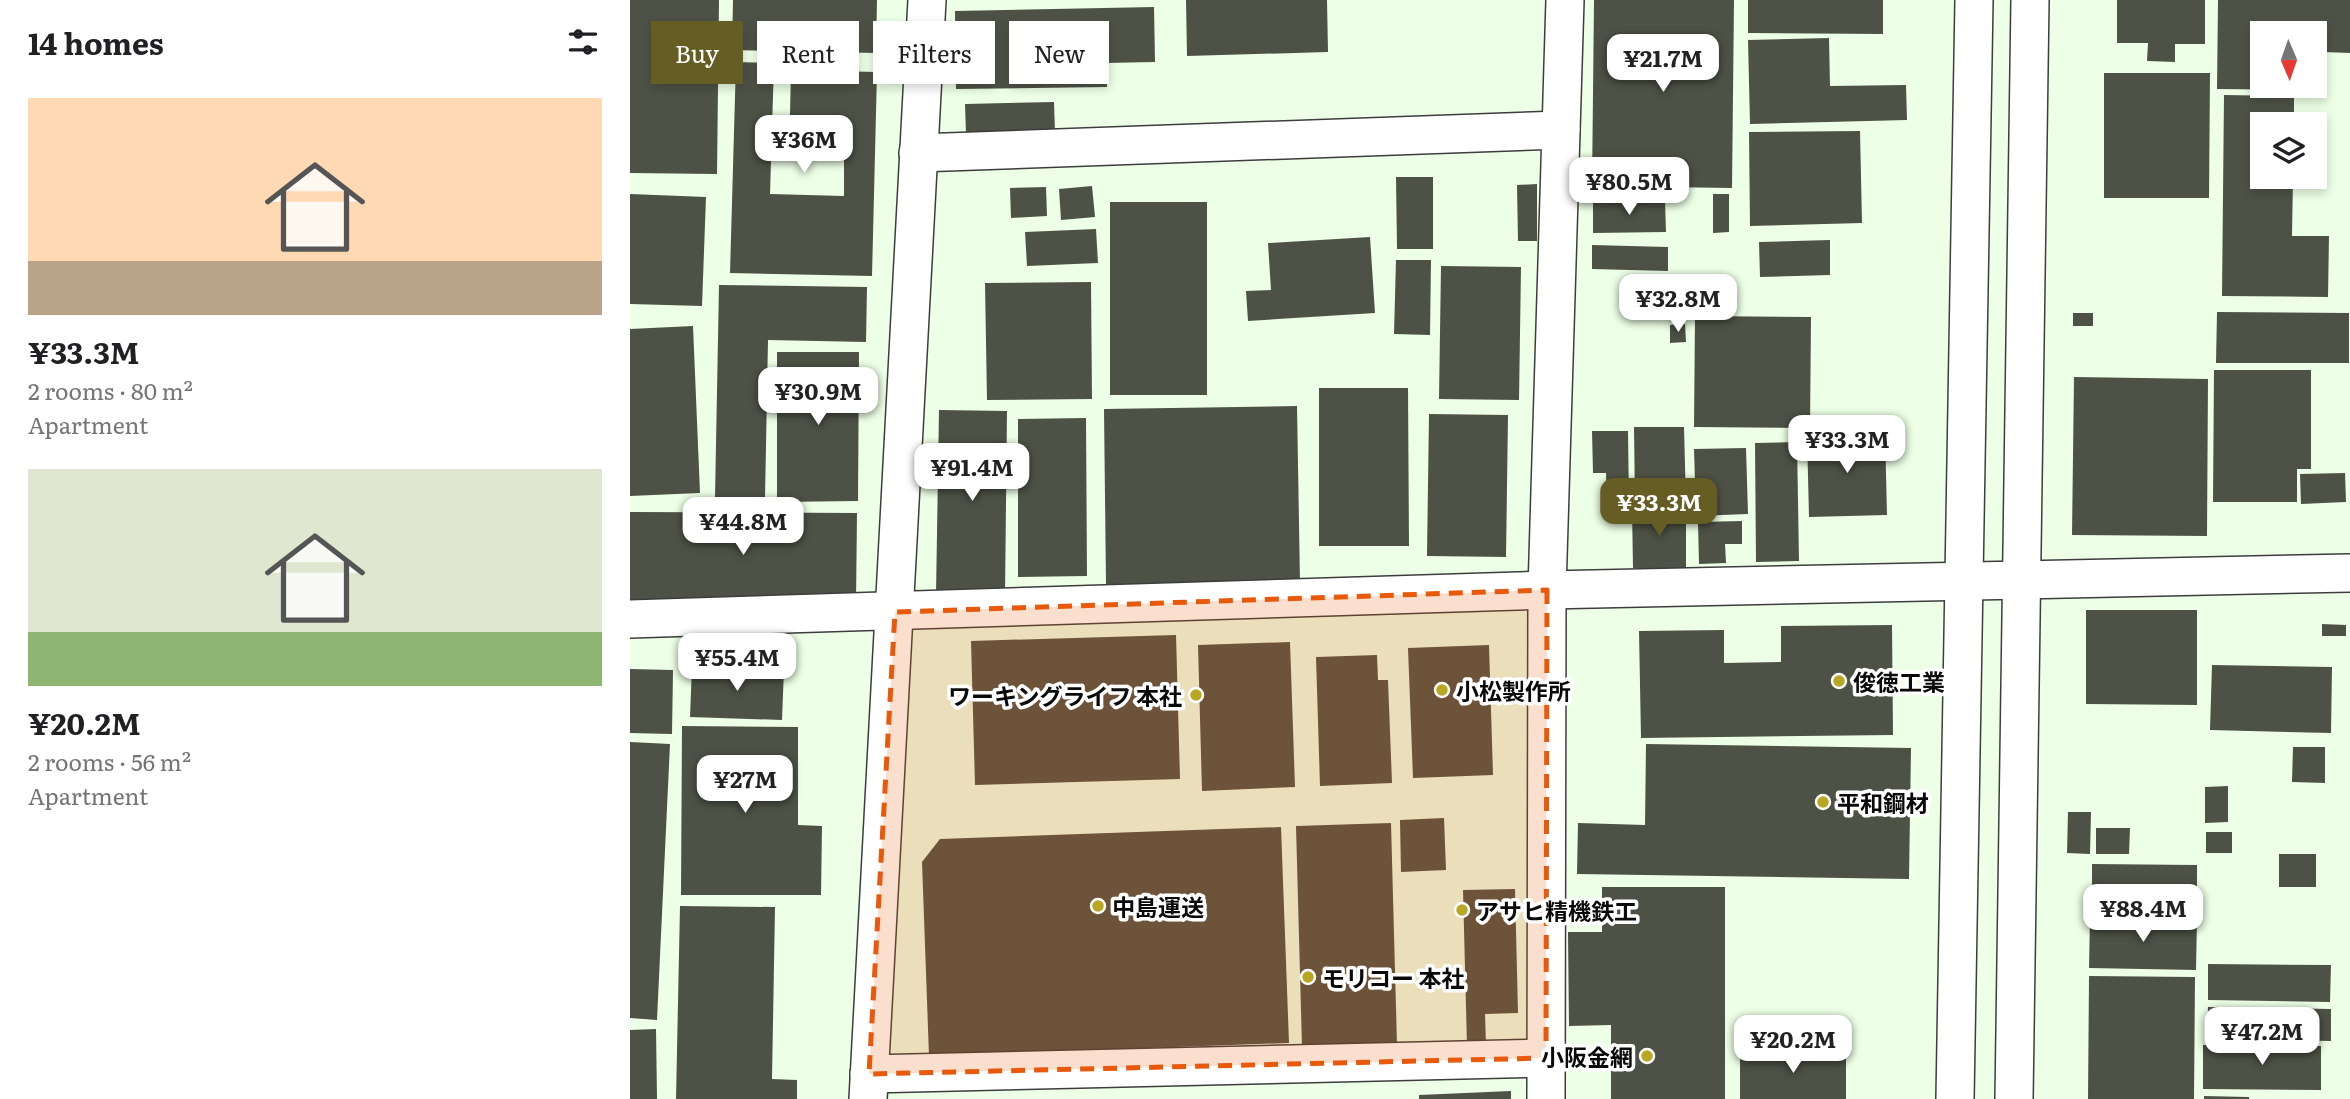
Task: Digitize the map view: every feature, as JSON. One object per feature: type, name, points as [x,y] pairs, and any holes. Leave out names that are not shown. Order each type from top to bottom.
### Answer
[{"type":"street","points":[[927,0],[868,1087],[1546,1058]]},
{"type":"street","points":[[1546,1099],[1547,590],[1565,0]]},
{"type":"street","points":[[1955,1099],[1974,0]]},
{"type":"street","points":[[2014,1099],[2024,579],[2030,0]]},
{"type":"street","points":[[918,153],[1561,130]]},
{"type":"street","points":[[630,618],[1547,590],[2350,573]]},
{"type":"highlighted area","points":[[1547,590],[1546,1058],[869,1074],[895,612]]},
{"type":"building","points":[[630,0],[719,0],[719,21],[651,21],[651,84],[718,84],[717,174],[630,173]]},
{"type":"building","points":[[733,0],[877,0],[877,21],[873,21],[873,53],[859,53],[859,21],[757,21],[757,51],[743,50],[743,21],[733,21]]},
{"type":"building","points":[[1186,0],[1327,0],[1328,52],[1187,56]]},
{"type":"building","points":[[1594,0],[1734,0],[1732,188],[1592,186]]},
{"type":"building","points":[[1748,0],[1883,0],[1883,34],[1748,33]]},
{"type":"building","points":[[2117,0],[2205,0],[2205,44],[2175,44],[2175,62],[2147,61],[2148,43],[2117,43]]},
{"type":"building","points":[[2218,0],[2350,0],[2350,53],[2328,52],[2328,21],[2250,21],[2250,89],[2217,89]]},
{"type":"building","points":[[1154,7],[1155,62],[1109,63],[1109,21],[1009,21],[1009,84],[1107,84],[1107,87],[956,89],[956,84],[995,84],[995,21],[955,21],[955,11]]},
{"type":"building","points":[[1829,38],[1830,86],[1906,85],[1907,120],[1750,124],[1748,40]]},
{"type":"building","points":[[743,62],[757,63],[757,84],[773,84],[770,194],[844,196],[844,157],[789,156],[791,84],[859,84],[859,72],[873,72],[873,84],[877,84],[872,276],[730,273],[735,84],[743,84]]},
{"type":"building","points":[[2104,73],[2210,73],[2209,198],[2104,198]]},
{"type":"building","points":[[2224,95],[2294,98],[2294,112],[2250,112],[2250,189],[2293,189],[2292,236],[2329,236],[2328,297],[2222,296]]},
{"type":"building","points":[[1054,102],[1055,132],[966,134],[965,104]]},
{"type":"building","points":[[1860,131],[1862,223],[1750,226],[1749,132]]},
{"type":"building","points":[[1396,177],[1433,177],[1433,249],[1397,249]]},
{"type":"building","points":[[1537,184],[1537,241],[1518,241],[1517,185]]},
{"type":"building","points":[[1092,186],[1095,217],[1061,220],[1059,189]]},
{"type":"building","points":[[1046,187],[1047,216],[1011,218],[1010,188]]},
{"type":"building","points":[[630,194],[706,197],[702,306],[630,304]]},
{"type":"building","points":[[1713,194],[1729,194],[1729,232],[1713,233]]},
{"type":"building","points":[[1665,201],[1666,232],[1593,233],[1593,203]]},
{"type":"building","points":[[1110,202],[1207,202],[1207,395],[1110,395]]},
{"type":"building","points":[[1096,229],[1098,263],[1027,266],[1025,232]]},
{"type":"building","points":[[1370,237],[1375,313],[1248,321],[1246,291],[1271,290],[1268,243]]},
{"type":"building","points":[[1830,240],[1830,275],[1760,277],[1759,242]]},
{"type":"building","points":[[1592,245],[1668,247],[1668,271],[1592,269]]},
{"type":"building","points":[[1396,260],[1431,260],[1430,335],[1394,334]]},
{"type":"building","points":[[1441,266],[1521,267],[1519,400],[1439,399]]},
{"type":"building","points":[[1091,282],[1092,399],[987,400],[985,283]]},
{"type":"building","points":[[719,285],[867,287],[866,342],[768,340],[765,498],[715,497]]},
{"type":"building","points":[[2217,312],[2349,313],[2349,363],[2216,363]]},
{"type":"building","points":[[2073,313],[2093,313],[2093,326],[2073,326]]},
{"type":"building","points":[[1695,316],[1811,317],[1810,428],[1694,427]]},
{"type":"building","points":[[1685,324],[1686,342],[1670,343],[1670,325]]},
{"type":"building","points":[[693,326],[700,493],[630,496],[630,329]]},
{"type":"building","points":[[777,352],[859,352],[858,501],[777,502]]},
{"type":"building","points":[[2214,370],[2311,370],[2311,469],[2297,469],[2297,502],[2213,502]]},
{"type":"building","points":[[2074,377],[2208,379],[2207,536],[2072,535]]},
{"type":"building","points":[[1319,388],[1408,388],[1409,546],[1319,546]]},
{"type":"building","points":[[1297,406],[1300,582],[1106,585],[1104,409]]},
{"type":"building","points":[[939,410],[1007,411],[1005,596],[936,595]]},
{"type":"building","points":[[1429,414],[1508,415],[1506,557],[1427,556]]},
{"type":"building","points":[[1086,418],[1087,576],[1018,577],[1018,419]]},
{"type":"building","points":[[1634,427],[1684,427],[1686,504],[1635,505]]},
{"type":"building","points":[[1592,431],[1628,431],[1629,504],[1607,505],[1606,473],[1593,473]]},
{"type":"building","points":[[1885,432],[1887,515],[1809,517],[1807,435]]},
{"type":"building","points":[[1797,442],[1799,561],[1756,562],[1755,443]]},
{"type":"building","points":[[1746,448],[1748,514],[1696,516],[1694,449]]},
{"type":"building","points":[[2345,473],[2346,502],[2301,504],[2300,474]]},
{"type":"building","points":[[1632,509],[1686,509],[1686,568],[1633,568]]},
{"type":"building","points":[[630,512],[857,513],[856,602],[630,601]]},
{"type":"building","points":[[1742,521],[1742,544],[1725,544],[1726,563],[1699,564],[1698,522]]},
{"type":"building","points":[[2086,610],[2197,610],[2197,705],[2086,704]]},
{"type":"building","points":[[2322,624],[2346,625],[2346,636],[2322,636]]},
{"type":"building","points":[[1892,625],[1893,735],[1641,738],[1639,631],[1724,630],[1724,663],[1781,662],[1781,626]]},
{"type":"building","points":[[1176,635],[1180,779],[975,785],[971,641]]},
{"type":"building","points":[[1290,642],[1295,787],[1202,791],[1198,645]]},
{"type":"building","points":[[1489,645],[1493,775],[1413,778],[1408,648]]},
{"type":"building","points":[[1377,655],[1378,680],[1388,680],[1392,783],[1320,786],[1316,657]]},
{"type":"building","points":[[2212,665],[2332,667],[2331,733],[2210,730]]},
{"type":"building","points":[[692,666],[784,669],[782,720],[690,717]]},
{"type":"building","points":[[630,669],[673,670],[672,734],[630,733]]},
{"type":"building","points":[[682,726],[798,727],[798,825],[822,826],[821,895],[681,895]]},
{"type":"building","points":[[630,742],[670,744],[657,1020],[630,1018]]},
{"type":"building","points":[[1646,744],[1911,748],[1909,879],[1577,874],[1578,823],[1645,825]]},
{"type":"building","points":[[2293,747],[2325,747],[2325,783],[2292,782]]},
{"type":"building","points":[[2228,786],[2228,822],[2205,823],[2205,787]]},
{"type":"building","points":[[2068,812],[2091,812],[2090,854],[2067,853]]},
{"type":"building","points":[[1444,818],[1446,870],[1401,872],[1400,820]]},
{"type":"building","points":[[1391,823],[1397,1044],[1302,1047],[1296,826]]},
{"type":"building","points":[[1281,827],[1289,1043],[929,1056],[922,862],[940,839]]},
{"type":"building","points":[[2096,828],[2130,828],[2129,854],[2096,854]]},
{"type":"building","points":[[2206,832],[2232,832],[2232,853],[2206,853]]},
{"type":"building","points":[[2279,854],[2316,854],[2316,887],[2279,887]]},
{"type":"building","points":[[2092,864],[2197,865],[2197,908],[2092,907]]},
{"type":"building","points":[[1602,887],[1725,887],[1725,1099],[1611,1099],[1611,1025],[1569,1026],[1568,932],[1602,932]]},
{"type":"building","points":[[1515,889],[1518,1013],[1485,1014],[1486,1045],[1467,1046],[1463,890]]},
{"type":"building","points":[[680,906],[775,907],[772,1079],[797,1080],[797,1099],[676,1099]]},
{"type":"building","points":[[2090,917],[2197,919],[2196,970],[2089,968]]},
{"type":"building","points":[[2208,964],[2331,965],[2330,1002],[2208,1000]]},
{"type":"building","points":[[2089,976],[2195,977],[2194,1099],[2088,1099]]},
{"type":"building","points":[[2208,1007],[2331,1009],[2331,1041],[2207,1039]]},
{"type":"building","points":[[656,1029],[657,1099],[630,1099],[630,1030]]},
{"type":"building","points":[[2203,1045],[2321,1046],[2321,1090],[2203,1089]]},
{"type":"building","points":[[1740,1050],[1846,1051],[1846,1099],[1740,1099]]},
{"type":"building","points":[[1511,1091],[1511,1099],[1419,1099],[1419,1095]]},
{"type":"building","points":[[2204,1096],[2249,1097],[2249,1099],[2204,1099]]},
{"type":"place","name":"俊徳工業","points":[[1839,681]]},
{"type":"place","name":"小松製作所","points":[[1442,690]]},
{"type":"place","name":"ワーキングライフ 本社","points":[[1196,695]]},
{"type":"place","name":"平和鋼材","points":[[1823,802]]},
{"type":"place","name":"中島運送","points":[[1098,906]]},
{"type":"place","name":"アサヒ精機鉄工","points":[[1462,910]]},
{"type":"place","name":"モリコー 本社","points":[[1308,977]]},
{"type":"place","name":"小阪金網","points":[[1647,1056]]}]
